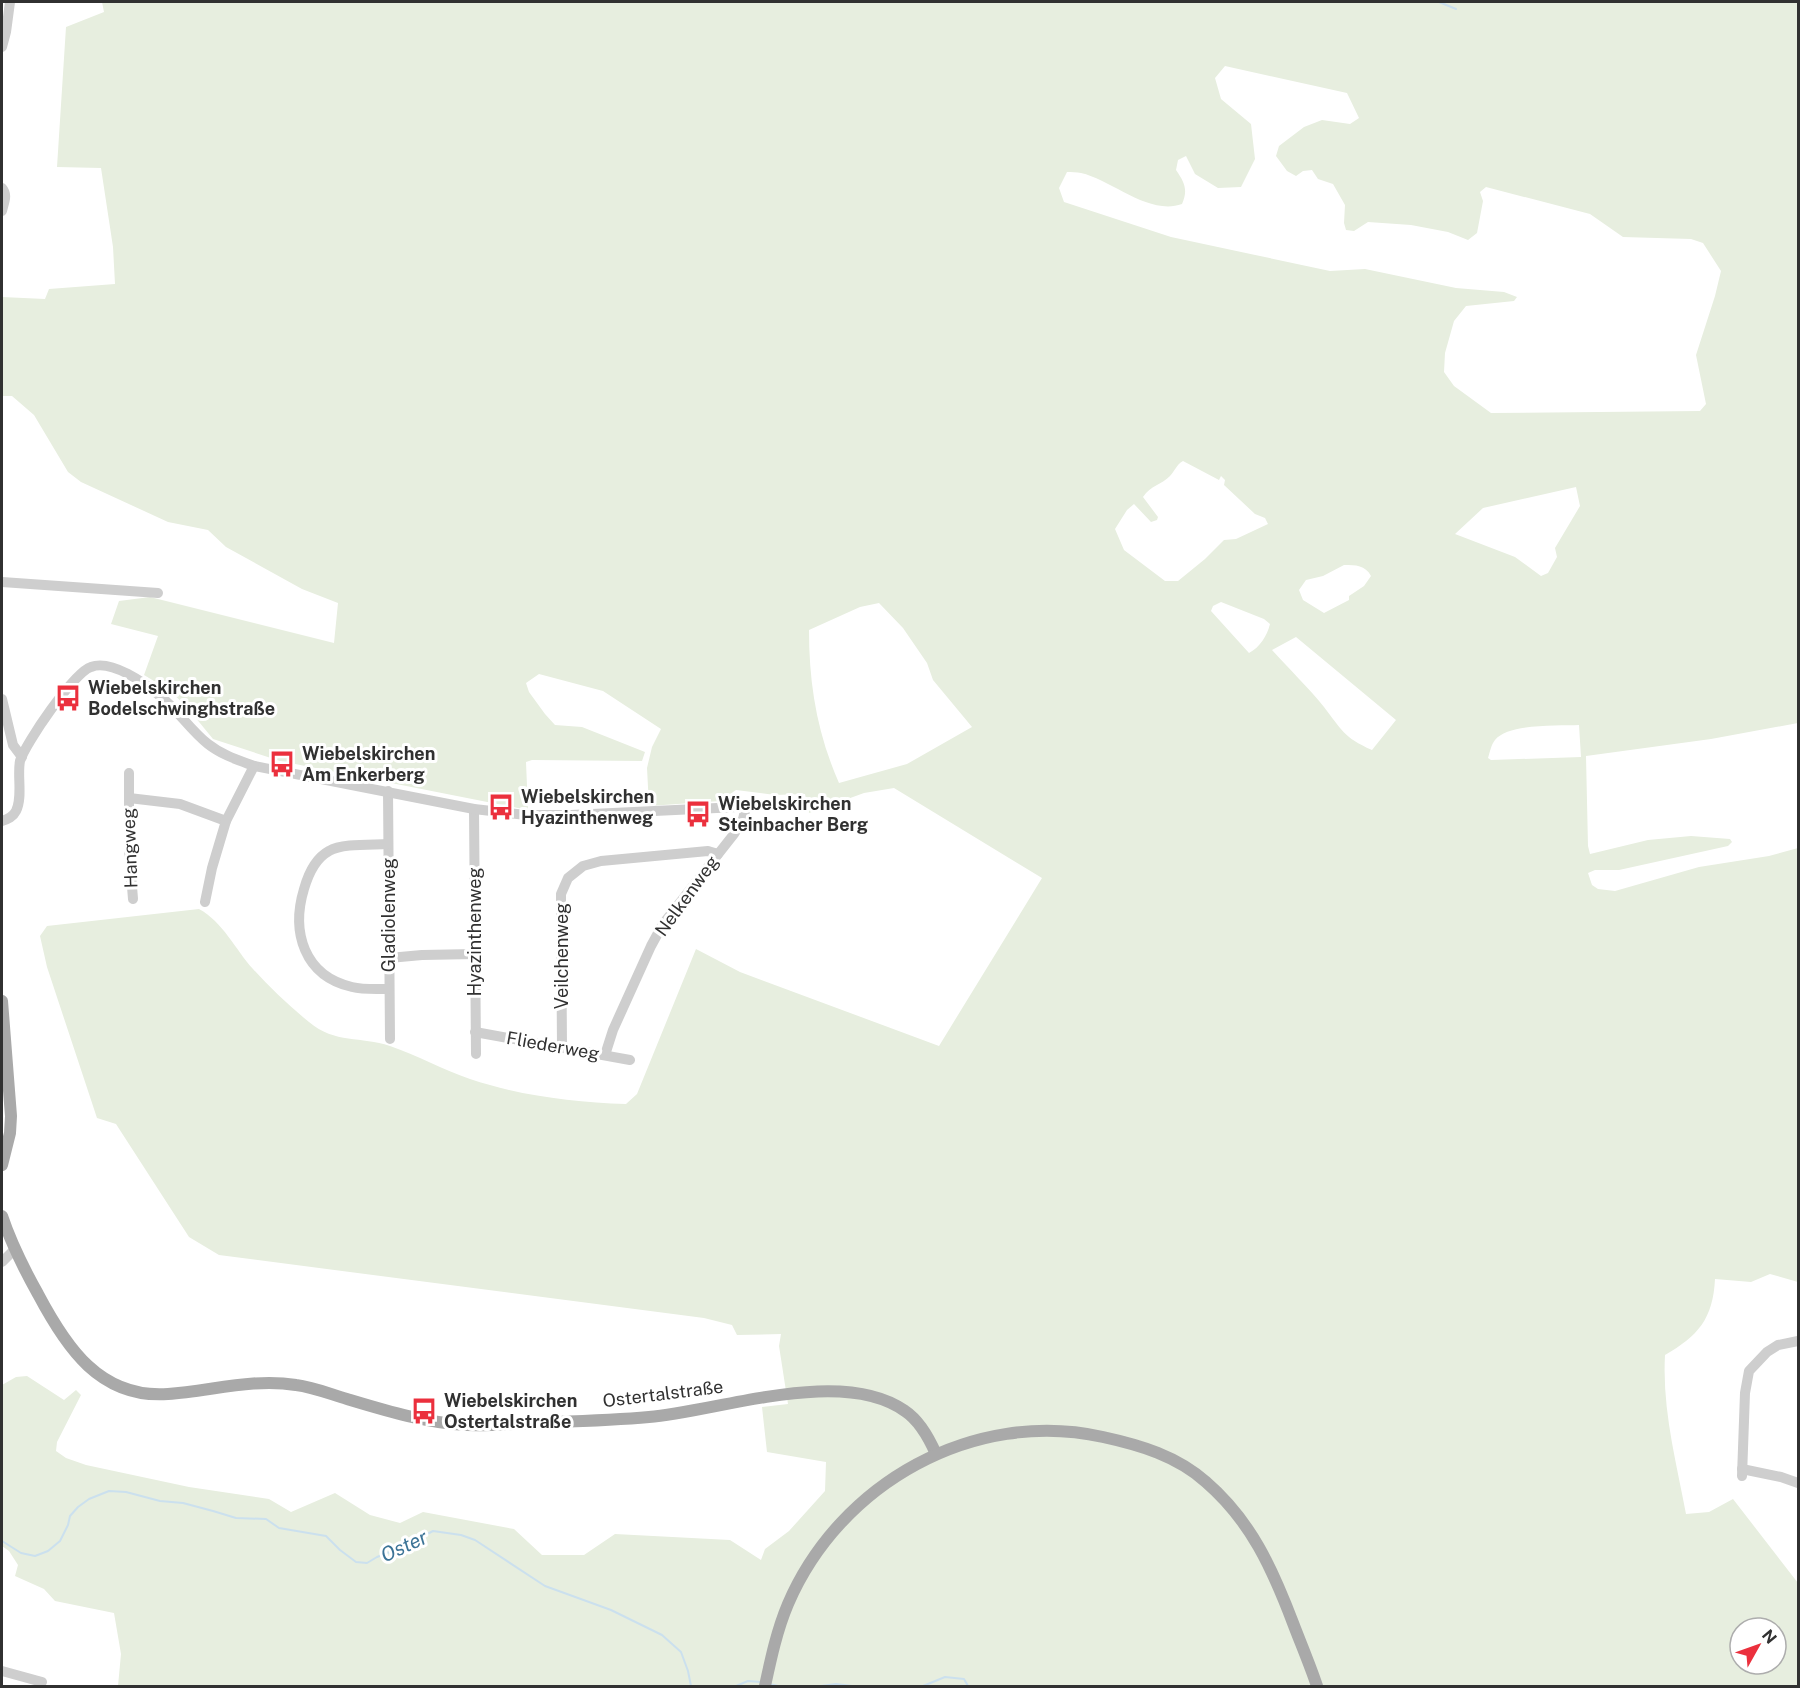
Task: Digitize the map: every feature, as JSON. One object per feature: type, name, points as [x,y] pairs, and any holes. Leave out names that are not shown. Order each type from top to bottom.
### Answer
[{"type":"main road","points":[[2,1001],[11,1116],[10,1132],[2,1165]]},
{"type":"main road","name":"Ostertalstraße","points":[[2,1216],[15,1250],[52,1321],[79,1357],[95,1373],[113,1384],[140,1393],[167,1394],[276,1382],[313,1388],[404,1416],[468,1425],[649,1418],[790,1394],[851,1393],[884,1400],[907,1412],[926,1433],[936,1454]]},
{"type":"main road","points":[[765,1686],[775,1642],[789,1603],[802,1577],[833,1531],[854,1509],[905,1469],[936,1454],[1000,1434],[1042,1431],[1073,1432],[1121,1441],[1150,1450],[1188,1468],[1204,1480],[1229,1505],[1257,1542],[1281,1593],[1317,1686]]},
{"type":"street","points":[[2,47],[10,2]]},
{"type":"street","points":[[2,188],[6,197],[2,211]]},
{"type":"street","points":[[2,582],[158,593]]},
{"type":"street","points":[[2,820],[9,818],[17,809],[18,774],[22,756],[32,738],[76,678],[92,666],[101,665],[124,672],[160,695],[191,729],[217,750],[254,766],[474,809],[526,815],[746,807],[797,802]]},
{"type":"street","points":[[2,699],[13,745],[22,756]]},
{"type":"street","points":[[205,902],[226,820],[254,766]]},
{"type":"street","name":"Hangweg","points":[[129,773],[129,849],[133,899]]},
{"type":"street","name":"Gladiolenweg","points":[[388,791],[390,1039]]},
{"type":"street","name":"Hangweg","points":[[129,798],[180,804],[226,820]]},
{"type":"street","name":"Nelkenweg","points":[[605,1055],[613,1030],[663,924],[734,834],[743,819],[746,807]]},
{"type":"street","name":"Hyazinthenweg","points":[[474,809],[476,1054]]},
{"type":"street","points":[[388,844],[335,849],[324,854],[314,866],[307,880],[299,909],[298,924],[305,951],[321,972],[342,984],[353,987],[389,989]]},
{"type":"street","name":"Veilchenweg","points":[[562,1047],[561,894],[568,878],[583,866],[601,861],[708,851],[718,854]]},
{"type":"street","points":[[389,958],[475,954]]},
{"type":"street","name":"Fliederweg","points":[[476,1032],[630,1060]]},
{"type":"street","points":[[2,1262],[15,1250]]},
{"type":"street","points":[[1798,1341],[1791,1341],[1772,1348],[1749,1371],[1745,1393],[1742,1473],[1781,1477],[1798,1483]]},
{"type":"street","points":[[2,1671],[42,1682]]},
{"type":"green space","points":[[102,2],[1798,2],[1798,723],[1711,739],[1586,756],[1590,854],[1648,840],[1691,836],[1730,839],[1732,842],[1728,846],[1619,870],[1595,870],[1588,873],[1592,885],[1598,889],[1615,891],[1699,867],[1769,856],[1798,848],[1798,1282],[1770,1274],[1751,1282],[1715,1279],[1714,1293],[1707,1316],[1695,1333],[1665,1355],[1665,1375],[1671,1435],[1686,1514],[1709,1512],[1733,1499],[1798,1583],[1798,1686],[118,1686],[121,1654],[114,1613],[55,1601],[44,1589],[15,1576],[18,1565],[9,1551],[2,1546],[2,1385],[16,1377],[27,1376],[64,1400],[76,1390],[81,1395],[57,1442],[56,1451],[66,1458],[86,1465],[189,1487],[269,1499],[291,1512],[335,1493],[370,1515],[400,1523],[423,1512],[514,1529],[542,1555],[584,1555],[615,1534],[730,1540],[761,1560],[765,1549],[789,1531],[825,1491],[826,1462],[767,1452],[762,1407],[788,1404],[779,1346],[781,1334],[737,1335],[732,1325],[704,1318],[219,1255],[189,1237],[116,1124],[97,1118],[47,967],[40,936],[47,926],[199,909],[222,928],[253,969],[280,997],[309,1022],[329,1034],[390,1046],[460,1075],[508,1090],[567,1100],[626,1104],[637,1094],[696,949],[740,972],[939,1046],[1042,878],[894,788],[864,793],[809,813],[805,794],[775,795],[736,790],[720,801],[649,806],[647,768],[652,747],[661,729],[603,691],[539,674],[526,683],[529,692],[555,725],[582,727],[645,752],[642,761],[532,760],[526,762],[528,810],[280,761],[213,739],[186,706],[169,690],[144,675],[158,636],[111,624],[119,601],[150,597],[334,643],[338,603],[302,589],[226,547],[208,530],[168,522],[81,482],[68,472],[34,415],[12,396],[2,396],[2,297],[45,299],[49,289],[115,284],[113,247],[101,168],[57,167],[66,27],[104,12]],"holes":[[[1225,66],[1347,93],[1359,118],[1350,124],[1322,120],[1304,127],[1279,146],[1276,156],[1287,171],[1296,176],[1303,171],[1312,170],[1318,179],[1333,184],[1345,205],[1346,230],[1354,231],[1368,222],[1411,225],[1448,232],[1468,240],[1477,233],[1483,201],[1480,192],[1486,187],[1590,214],[1623,237],[1691,239],[1703,243],[1721,271],[1696,355],[1706,404],[1700,411],[1491,413],[1454,386],[1444,372],[1445,353],[1454,321],[1466,306],[1514,301],[1517,297],[1504,292],[1456,288],[1365,269],[1330,271],[1171,237],[1064,202],[1059,188],[1067,172],[1070,172],[1093,177],[1131,196],[1157,205],[1182,204],[1185,187],[1176,170],[1178,160],[1186,156],[1195,174],[1218,188],[1241,187],[1255,159],[1251,124],[1221,99],[1215,78]],[[1183,461],[1219,480],[1221,476],[1225,480],[1224,485],[1255,514],[1265,518],[1268,524],[1236,539],[1224,540],[1178,581],[1165,581],[1124,550],[1115,529],[1127,510],[1134,504],[1151,522],[1157,520],[1158,517],[1143,497],[1149,490],[1170,476]],[[1576,487],[1580,506],[1555,548],[1557,557],[1548,573],[1541,576],[1515,557],[1455,534],[1483,508]],[[1344,565],[1363,568],[1371,576],[1364,586],[1349,596],[1349,600],[1324,613],[1303,600],[1299,590],[1306,580],[1323,576]],[[1221,602],[1264,619],[1270,624],[1267,633],[1256,648],[1249,653],[1211,611],[1213,606]],[[879,603],[903,628],[927,663],[933,680],[972,727],[907,764],[839,783],[825,746],[816,708],[809,630],[860,607]],[[1296,637],[1396,720],[1372,750],[1362,745],[1344,732],[1272,650]],[[1579,725],[1581,757],[1491,760],[1488,758],[1495,740],[1511,731],[1522,728]]]},
{"type":"waterway","points":[[1439,2],[1456,9]]},
{"type":"waterway","name":"Oster","points":[[2,1541],[21,1553],[35,1556],[48,1551],[60,1541],[70,1516],[78,1507],[89,1499],[109,1491],[183,1503],[236,1518],[266,1519],[279,1528],[326,1536],[356,1562],[367,1563],[433,1531],[461,1535],[475,1540],[545,1586],[611,1610],[662,1635],[681,1652],[691,1686]]},
{"type":"waterway","name":"Oster","points":[[923,1686],[945,1677],[964,1679],[968,1686]]},
{"type":"waterway","name":"Oster","points":[[736,1686],[748,1681],[761,1682]]},
{"type":"waterway","name":"Oster","points":[[769,1684],[778,1686]]},
{"type":"waterway","name":"Oster","points":[[821,1686],[836,1684],[852,1686]]},
{"type":"place","name":"Wiebelskirchen Bodelschwinghstraße","points":[[68,698]]},
{"type":"place","name":"Wiebelskirchen Am Enkerberg","points":[[282,764]]},
{"type":"place","name":"Wiebelskirchen Hyazinthenweg","points":[[501,807]]},
{"type":"place","name":"Wiebelskirchen Steinbacher Berg","points":[[698,814]]},
{"type":"place","name":"Wiebelskirchen Ostertalstraße","points":[[424,1411]]}]
